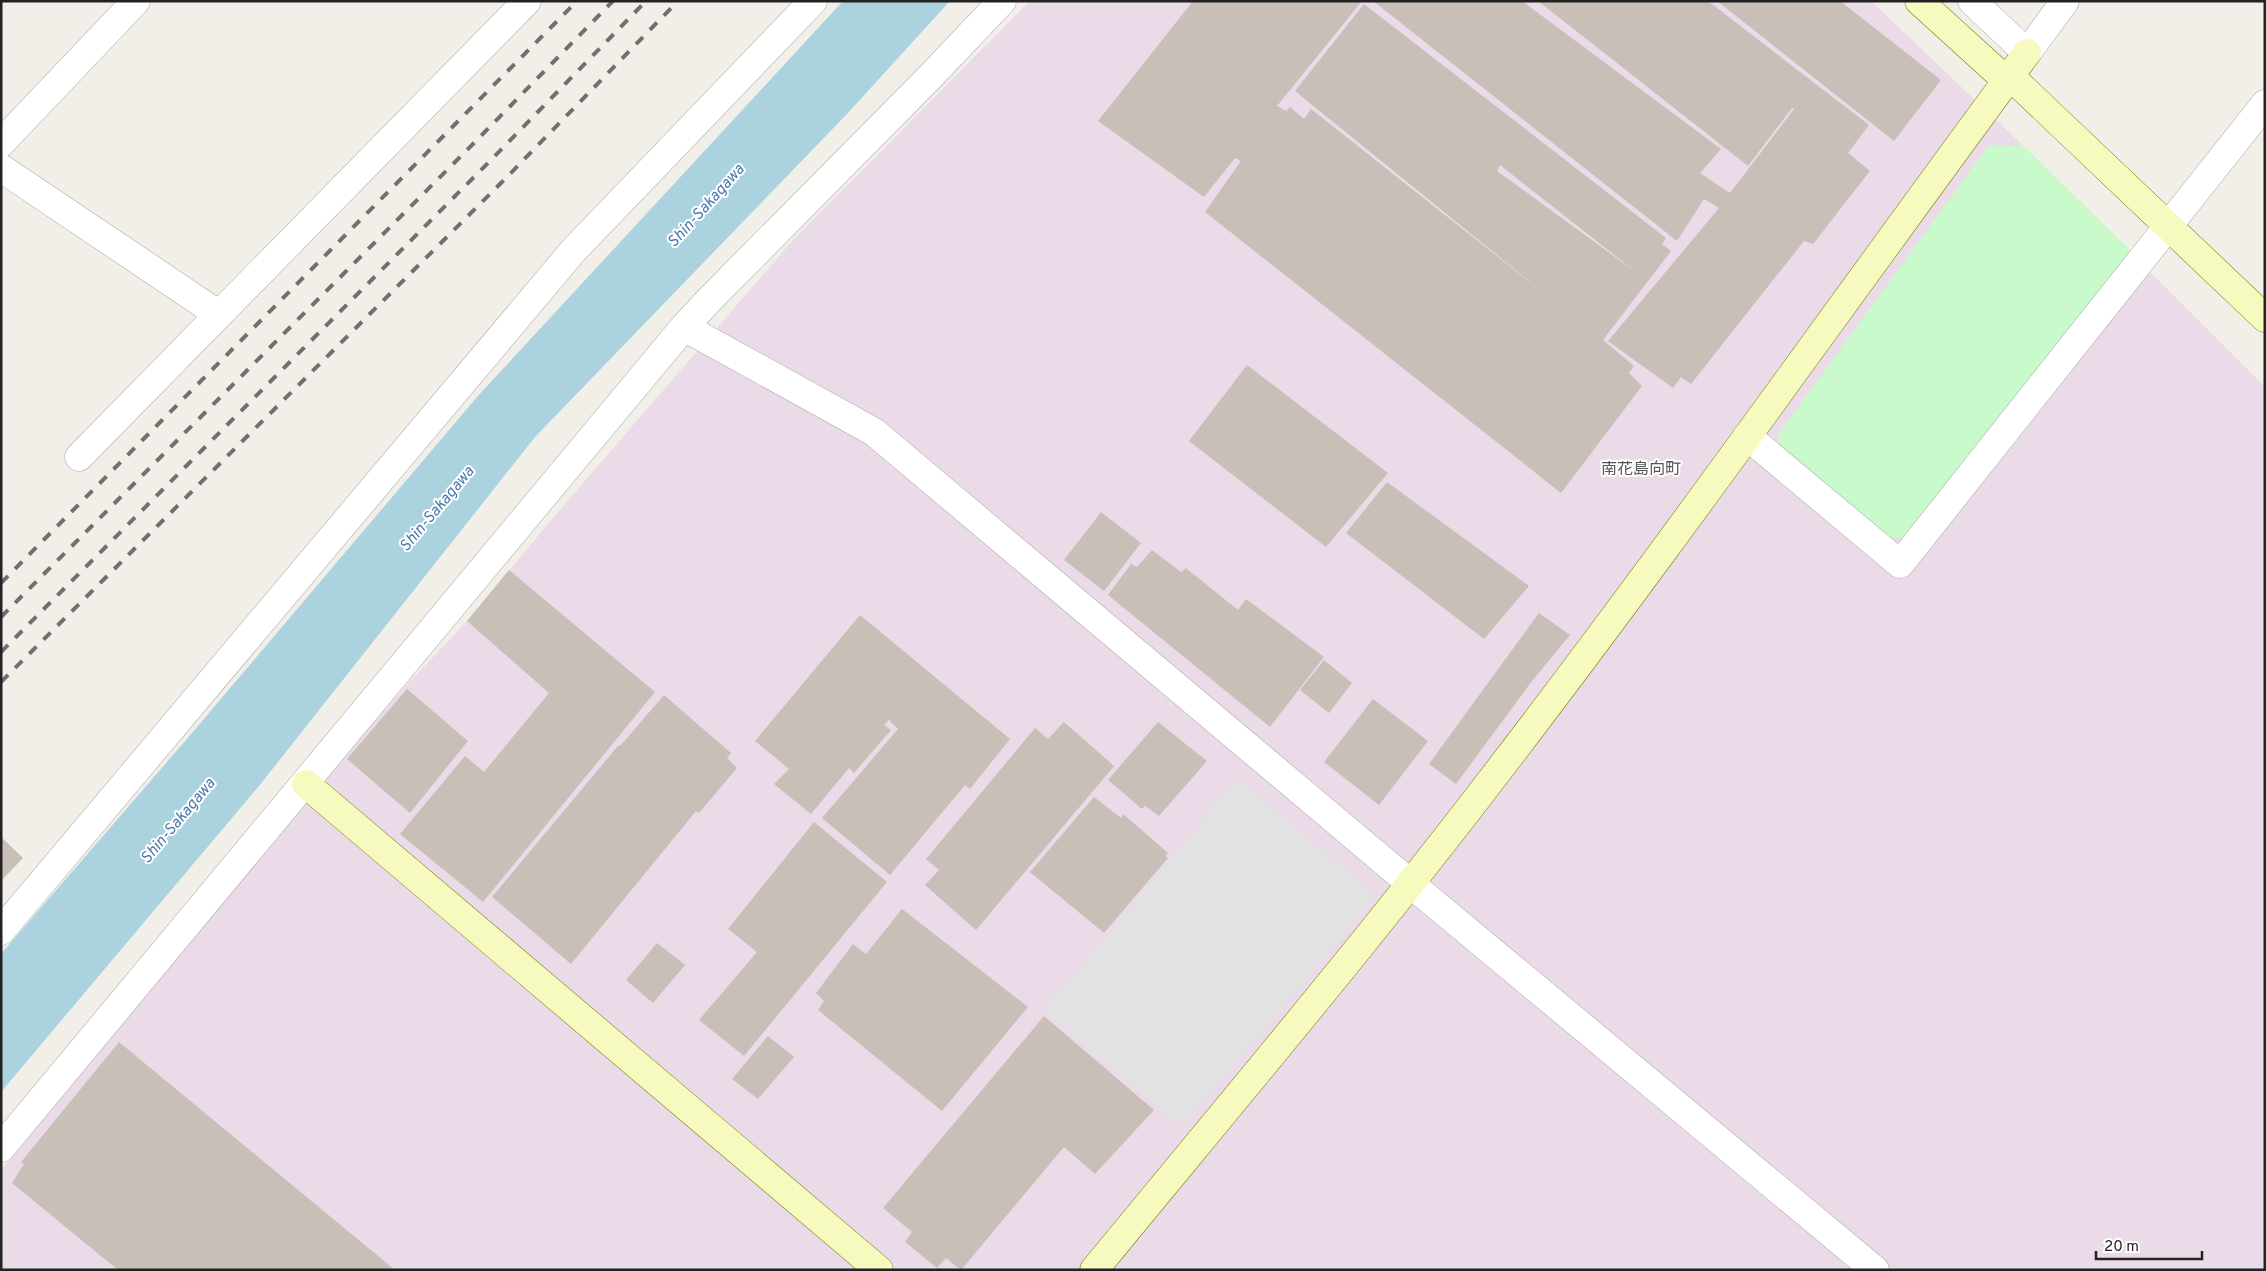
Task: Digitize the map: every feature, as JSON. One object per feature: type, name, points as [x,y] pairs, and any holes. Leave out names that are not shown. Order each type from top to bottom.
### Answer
[{"type":"street","points":[[1,143],[136,1]]},
{"type":"street","points":[[79,457],[527,1]]},
{"type":"street","points":[[1,932],[573,250],[813,1]]},
{"type":"street","points":[[1,1148],[306,784],[378,694],[684,327],[1002,1]]},
{"type":"street","points":[[1919,1],[2008,79],[2265,318]]},
{"type":"street","points":[[1972,1],[2027,53]]},
{"type":"street","points":[[1094,1270],[1354,956],[1494,777],[1747,436],[2065,1]]},
{"type":"street","points":[[1747,436],[1900,564],[2265,104]]},
{"type":"street","points":[[1,168],[218,314]]},
{"type":"street","points":[[684,327],[874,432],[1411,884],[1874,1270]]},
{"type":"street","points":[[306,784],[879,1270]]},
{"type":"shaded area","points":[[1030,1],[1871,1],[2036,158],[2265,387],[2265,1270],[1,1270],[1,1170],[273,836],[404,688],[467,621],[558,512],[794,239]]},
{"type":"shaded area","points":[[1238,778],[1376,897],[1182,1126],[1044,1011]]},
{"type":"green space","points":[[1989,145],[2024,146],[2130,250],[2128,265],[1909,539],[1886,536],[1784,452],[1777,436]]},
{"type":"water","name":"Shin-Sakagawa","points":[[843,1],[950,1],[847,114],[535,437],[259,786],[1,1092],[1,954],[192,733],[477,397]]},
{"type":"building","points":[[1193,1],[1362,1],[1277,106],[1286,111],[1290,107],[1304,119],[1311,109],[1545,294],[1295,91],[1364,4],[1666,238],[1662,244],[1671,251],[1603,340],[1634,366],[1629,373],[1642,386],[1561,493],[1205,212],[1241,161],[1235,158],[1204,197],[1098,121]],"holes":[[[1500,165],[1636,272],[1497,171]]]},
{"type":"building","points":[[1373,1],[1522,1],[1721,149],[1700,173],[1730,193],[1794,109],[1792,108],[1748,166],[1538,1],[1708,1],[1869,125],[1848,153],[1870,171],[1813,244],[1804,241],[1691,384],[1681,377],[1673,388],[1608,341],[1719,208],[1704,199],[1677,241]]},
{"type":"building","points":[[1717,1],[1840,1],[1941,80],[1894,141]]},
{"type":"building","points":[[1247,365],[1388,473],[1326,547],[1189,441]]},
{"type":"building","points":[[1387,482],[1529,586],[1484,639],[1346,533]]},
{"type":"building","points":[[1101,512],[1141,543],[1104,591],[1064,560]]},
{"type":"building","points":[[1152,550],[1181,572],[1186,568],[1238,610],[1246,599],[1324,657],[1270,727],[1108,595],[1131,564],[1137,567]]},
{"type":"building","points":[[509,570],[655,692],[483,902],[400,834],[465,756],[484,772],[549,693],[467,621]]},
{"type":"building","points":[[1539,613],[1570,635],[1532,681],[1456,784],[1429,764]]},
{"type":"building","points":[[860,615],[1010,739],[970,789],[965,785],[890,875],[822,818],[898,729],[889,720],[884,725],[891,730],[854,773],[849,768],[811,814],[774,784],[789,769],[755,741]]},
{"type":"building","points":[[1324,660],[1352,683],[1329,713],[1300,690]]},
{"type":"building","points":[[407,689],[468,741],[410,813],[347,759]]},
{"type":"building","points":[[664,695],[731,753],[727,758],[737,768],[699,813],[696,811],[571,964],[492,897],[618,746],[621,745]]},
{"type":"building","points":[[1373,699],[1428,741],[1379,805],[1324,762]]},
{"type":"building","points":[[1064,722],[1114,766],[976,930],[925,885],[939,870],[926,859],[1035,728],[1048,739]]},
{"type":"building","points":[[1158,722],[1207,761],[1159,816],[1145,806],[1142,809],[1108,780]]},
{"type":"building","points":[[1094,797],[1121,818],[1123,814],[1168,853],[1165,856],[1168,858],[1104,933],[1030,872]]},
{"type":"building","points":[[814,822],[887,882],[744,1056],[699,1020],[757,952],[728,929]]},
{"type":"building","points":[[1,837],[23,858],[1,881]]},
{"type":"building","points":[[902,909],[1028,1007],[942,1111],[818,1010],[824,1001],[816,993],[853,944],[866,954]]},
{"type":"building","points":[[657,943],[685,965],[653,1003],[626,980]]},
{"type":"building","points":[[1044,1016],[1154,1110],[1095,1174],[1064,1147],[961,1270],[946,1258],[937,1268],[905,1242],[912,1232],[883,1208]]},
{"type":"building","points":[[768,1036],[794,1057],[758,1099],[732,1079]]},
{"type":"building","points":[[119,1042],[395,1270],[118,1270],[12,1183],[24,1164],[21,1162]]},
{"type":"railway","points":[[1,583],[577,1]]},
{"type":"railway","points":[[1,617],[613,1]]},
{"type":"railway","points":[[1,652],[488,163],[646,1]]},
{"type":"railway","points":[[1,682],[506,178],[678,1]]},
{"type":"district","name":"南花島向町","points":[[1641,468]]}]
